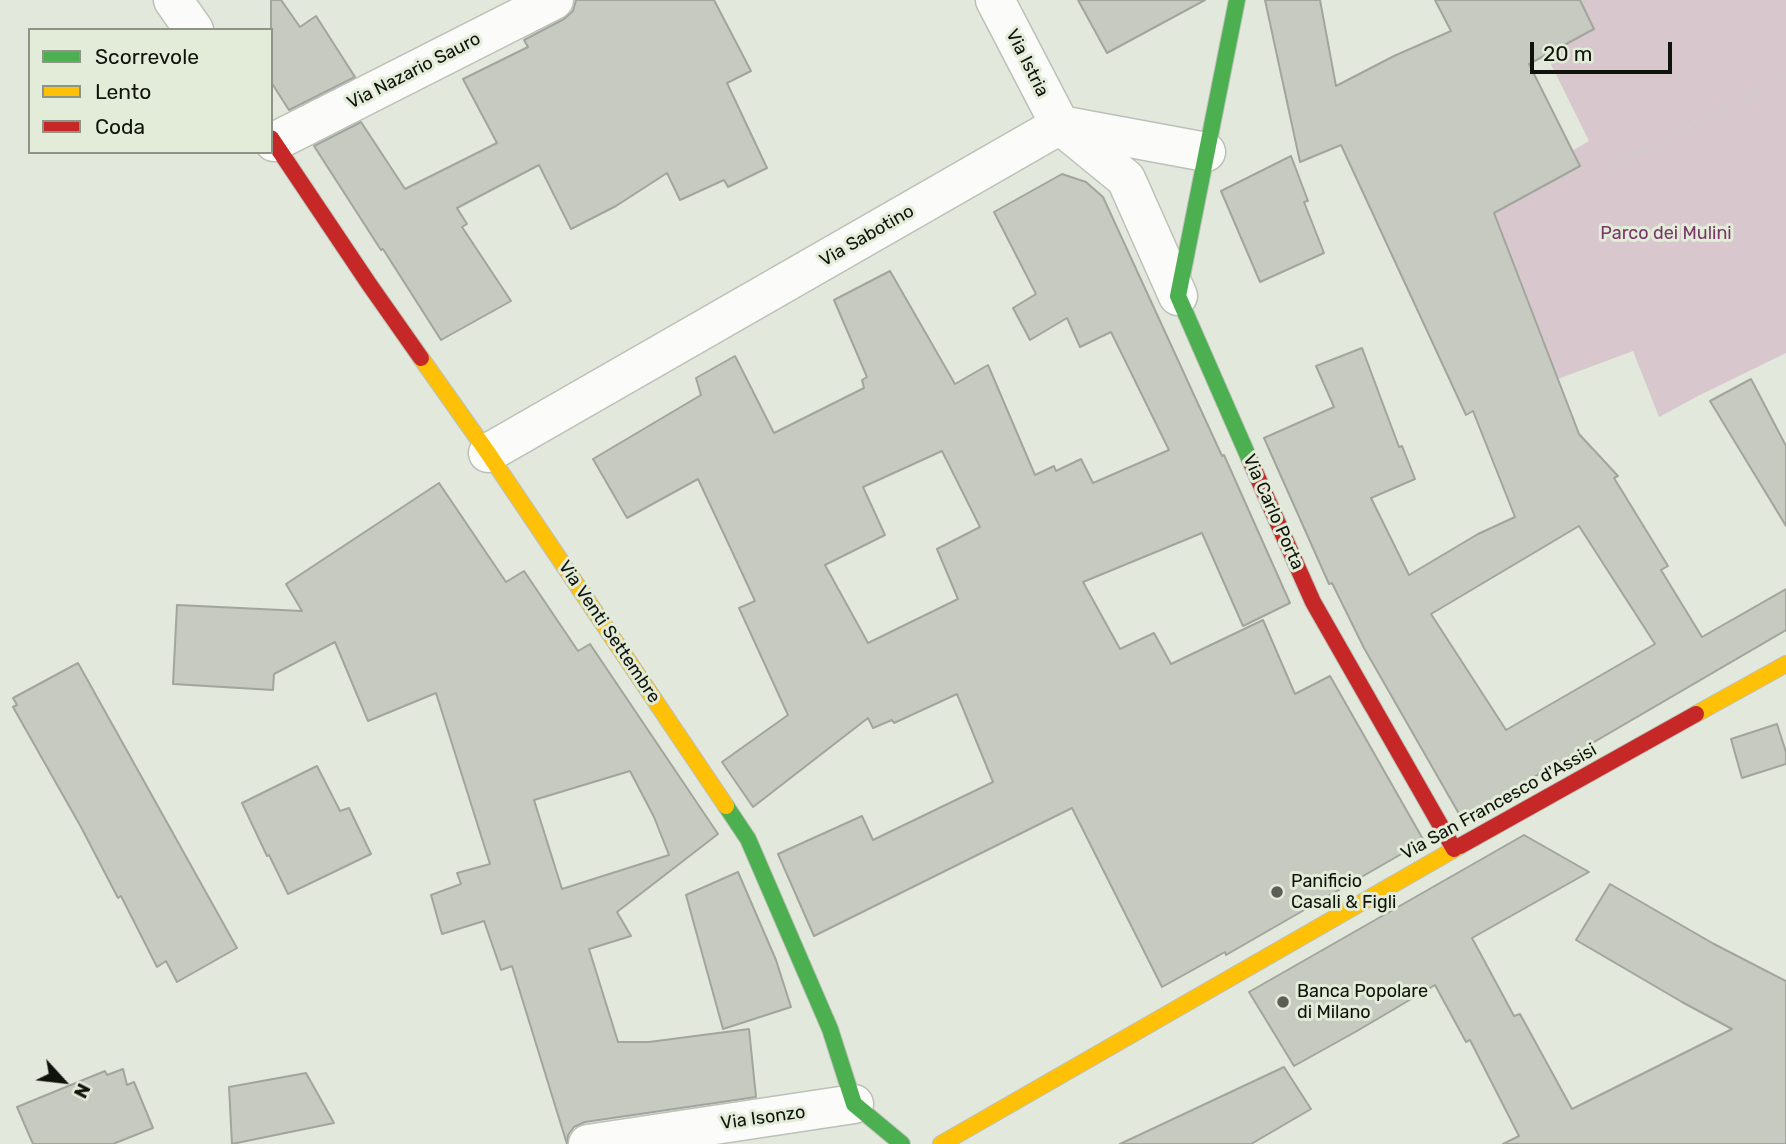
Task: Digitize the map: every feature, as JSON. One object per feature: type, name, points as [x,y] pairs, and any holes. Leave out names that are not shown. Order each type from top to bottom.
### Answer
[{"type":"street","points":[[173,0],[193,28]]},
{"type":"street","name":"Via Nazario Sauro","points":[[273,140],[554,0]]},
{"type":"street","name":"Via Istria","points":[[995,0],[1060,125]]},
{"type":"street","points":[[1178,296],[1237,0]]},
{"type":"street","points":[[1060,125],[1206,152]]},
{"type":"street","points":[[1060,125],[1126,179],[1178,296]]},
{"type":"street","name":"Via Sabotino","points":[[488,453],[1060,125]]},
{"type":"street","name":"Via Venti Settembre","points":[[273,140],[748,839],[830,1029],[854,1104]]},
{"type":"street","name":"Via Carlo Porta","points":[[1178,296],[1313,602],[1454,849]]},
{"type":"street","name":"Via San Francesco d'Assisi","points":[[941,1144],[1454,849],[1786,664]]},
{"type":"street","points":[[854,1104],[902,1144]]},
{"type":"street","name":"Via Isonzo","points":[[588,1144],[854,1104]]},
{"type":"path","points":[[1614,165],[1786,76]]},
{"type":"green space","name":"Parco dei Mulini","points":[[1522,0],[1786,0],[1786,353],[1659,417],[1633,351],[1558,379],[1475,208],[1589,141]]},
{"type":"building","points":[[271,0],[281,0],[300,27],[316,16],[355,77],[289,110],[273,85]]},
{"type":"building","points":[[576,0],[714,0],[751,71],[727,83],[767,168],[728,187],[724,180],[680,200],[667,173],[616,206],[571,229],[539,165],[457,208],[467,224],[462,227],[511,301],[441,340],[314,146],[361,122],[405,189],[497,143],[463,79],[528,47],[524,40],[564,19],[573,11]]},
{"type":"building","points":[[1078,0],[1205,0],[1107,53]]},
{"type":"building","points":[[1265,0],[1320,0],[1336,86],[1451,31],[1435,0],[1580,0],[1594,29],[1529,64],[1580,166],[1494,213],[1579,434],[1618,476],[1614,478],[1668,566],[1661,570],[1702,637],[1786,589],[1786,630],[1462,819],[1364,648],[1332,583],[1329,584],[1264,438],[1334,407],[1316,366],[1362,348],[1399,447],[1402,446],[1415,479],[1371,498],[1409,575],[1478,534],[1515,517],[1473,411],[1466,415],[1341,145],[1300,162]],"holes":[[[1579,526],[1655,644],[1506,730],[1431,614]]]},
{"type":"building","points":[[1291,156],[1308,201],[1304,202],[1324,253],[1260,282],[1221,191]]},
{"type":"building","points":[[1062,174],[1086,182],[1103,197],[1290,603],[1243,626],[1202,533],[1083,582],[1120,649],[1154,633],[1171,664],[1263,620],[1295,694],[1330,676],[1424,841],[1226,955],[1225,952],[1162,987],[1072,808],[814,936],[778,854],[862,816],[873,840],[993,782],[957,694],[894,723],[892,720],[873,728],[868,718],[753,807],[722,762],[788,715],[739,608],[755,601],[698,479],[627,518],[593,459],[701,395],[696,378],[735,356],[774,433],[864,388],[862,380],[867,377],[834,300],[890,271],[955,384],[988,365],[1035,475],[1054,466],[1056,471],[1081,459],[1093,483],[1169,450],[1111,332],[1080,347],[1067,318],[1030,340],[1013,308],[1036,294],[994,212]],"holes":[[[942,451],[980,527],[937,549],[958,599],[868,643],[825,565],[885,535],[863,487]]]},
{"type":"building","points":[[1751,379],[1786,446],[1786,526],[1710,401]]},
{"type":"building","points":[[439,483],[506,582],[524,571],[578,651],[590,644],[718,834],[617,912],[631,936],[589,949],[618,1042],[649,1042],[749,1029],[756,1097],[585,1122],[574,1127],[568,1135],[567,1144],[512,966],[501,970],[484,921],[442,934],[431,895],[461,884],[457,873],[490,864],[436,693],[368,721],[335,642],[274,674],[273,690],[173,684],[177,605],[302,611],[286,584]],"holes":[[[630,771],[654,817],[669,855],[562,889],[534,800]]]},
{"type":"building","points":[[78,663],[237,948],[177,982],[166,961],[157,967],[121,896],[118,898],[13,707],[17,705],[13,698]]},
{"type":"building","points":[[1777,724],[1786,752],[1786,764],[1742,778],[1731,739]]},
{"type":"building","points":[[317,766],[340,811],[349,808],[371,854],[288,894],[242,803]]},
{"type":"building","points":[[1524,835],[1589,872],[1472,938],[1514,1016],[1520,1014],[1572,1109],[1732,1029],[1576,940],[1610,884],[1714,944],[1786,981],[1786,1144],[1503,1144],[1519,1136],[1470,1040],[1466,1042],[1435,985],[1294,1066],[1249,992]]},
{"type":"building","points":[[738,872],[776,960],[791,1007],[723,1029],[686,895]]},
{"type":"building","points":[[1284,1067],[1311,1109],[1251,1144],[1120,1144]]},
{"type":"building","points":[[123,1069],[127,1085],[134,1082],[153,1128],[113,1144],[33,1144],[17,1107],[105,1071],[107,1075]]},
{"type":"building","points":[[306,1073],[334,1123],[232,1144],[229,1087]]},
{"type":"traffic: fast","points":[[1237,0],[1178,296],[1252,465]]},
{"type":"traffic: fast","points":[[726,806],[748,839],[830,1029],[854,1104],[902,1144]]},
{"type":"traffic: slow","points":[[421,358],[726,806]]},
{"type":"traffic: slow","points":[[1696,714],[1786,664]]},
{"type":"traffic: slow","points":[[941,1144],[1460,846]]},
{"type":"traffic: jam","points":[[273,141],[421,358]]},
{"type":"traffic: jam","points":[[1252,465],[1313,602],[1454,849]]},
{"type":"traffic: jam","points":[[1460,846],[1696,714]]},
{"type":"place","name":"Panificio Casali & Figli","points":[[1277,892]]},
{"type":"place","name":"Banca Popolare di Milano","points":[[1283,1002]]}]
